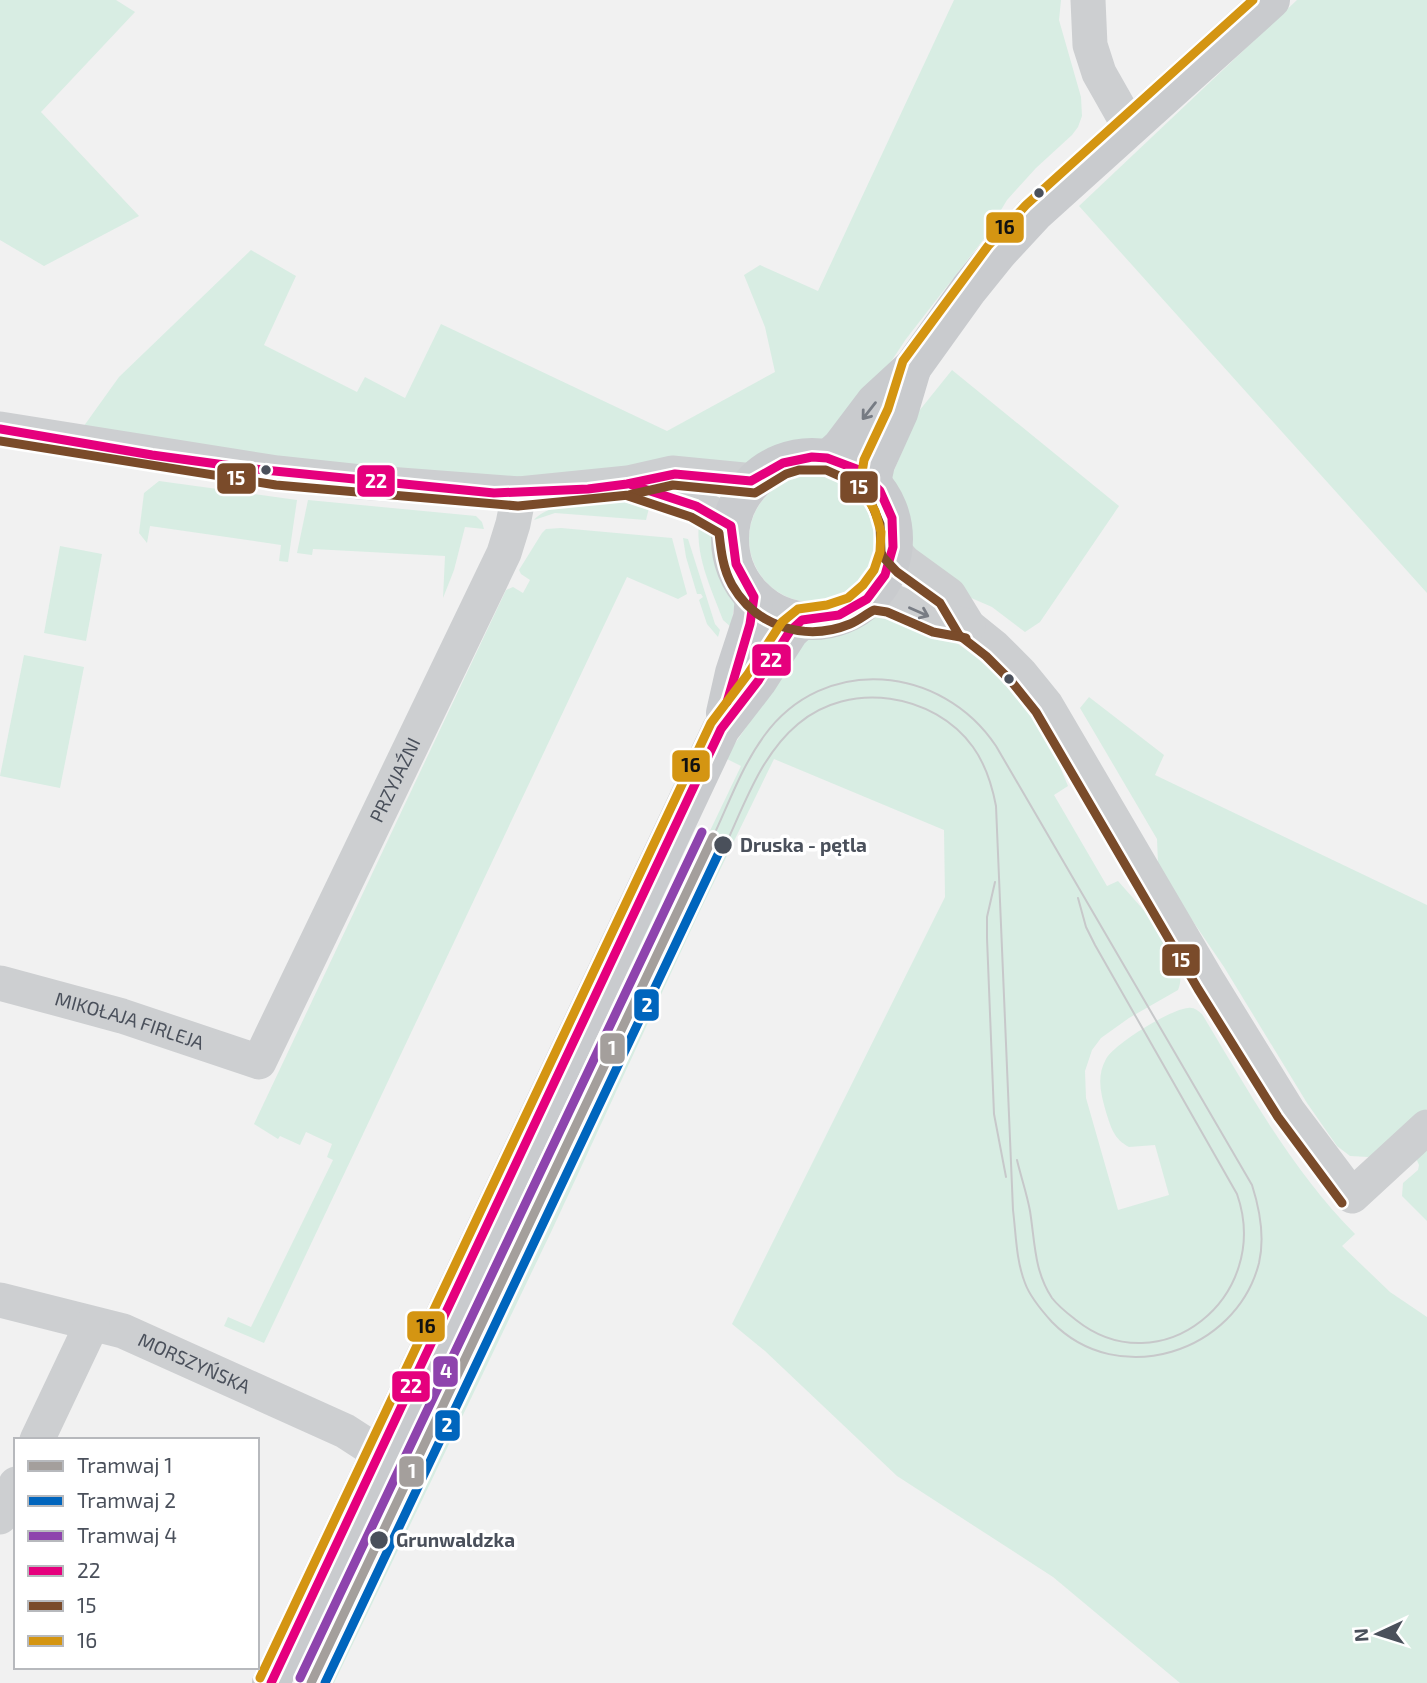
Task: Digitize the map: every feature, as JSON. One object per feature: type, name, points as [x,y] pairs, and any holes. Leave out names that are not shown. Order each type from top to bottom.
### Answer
[{"type":"main road","points":[[829,458],[841,447],[875,402],[913,367],[998,253],[1034,214],[1270,0]]},
{"type":"main road","points":[[872,482],[876,464],[899,413],[913,367]]},
{"type":"main road","points":[[797,458],[829,458],[860,472],[872,482],[888,507],[892,521],[893,550],[882,583],[871,597],[846,614],[817,621],[802,620],[768,608],[754,597],[735,565],[730,542],[731,526],[736,510],[754,481],[781,463],[797,458]]},
{"type":"main road","points":[[271,1683],[721,729],[734,673],[752,618],[754,597]]},
{"type":"main road","points":[[721,729],[758,681],[790,631],[802,620]]},
{"type":"street","points":[[1088,0],[1090,45],[1099,73],[1129,126]]},
{"type":"street","points":[[0,429],[277,473],[519,494],[628,484],[672,474],[754,481]]},
{"type":"street","points":[[628,484],[699,506],[731,526]]},
{"type":"street","name":"PRZYJAŹNI","points":[[259,1062],[504,553],[519,494]]},
{"type":"street","points":[[893,550],[905,563],[949,596],[968,626],[1020,673],[1046,705],[1209,983],[1288,1111],[1352,1196],[1427,1127]]},
{"type":"street","points":[[871,597],[890,600],[937,620],[968,626]]},
{"type":"street","name":"MIKOŁAJA FIRLEJA","points":[[0,982],[122,1016],[259,1062]]},
{"type":"street","name":"MORSZYŃSKA","points":[[0,1300],[123,1331],[349,1433],[379,1453]]},
{"type":"street","points":[[38,1438],[92,1324]]},
{"type":"street","points":[[0,1517],[14,1487]]},
{"type":"green space","points":[[0,0],[116,0],[135,12],[41,112],[139,216],[44,266],[0,240]]},
{"type":"green space","points":[[954,0],[1061,0],[1059,20],[1081,97],[1082,116],[1072,135],[1036,168],[1007,200],[983,240],[906,339],[853,419],[818,445],[792,448],[752,465],[537,479],[333,466],[81,430],[119,377],[251,250],[296,276],[264,345],[357,392],[365,377],[405,398],[441,324],[667,431],[775,372],[765,327],[744,275],[760,265],[818,291]]},
{"type":"green space","points":[[1297,0],[1427,0],[1427,593],[1079,206]]},
{"type":"green space","points":[[952,370],[1119,506],[1040,622],[1025,632],[992,607],[969,597],[907,546],[903,520],[890,480],[919,411]]},
{"type":"green space","points":[[812,476],[836,481],[857,494],[870,515],[875,539],[870,563],[857,584],[836,597],[812,602],[788,597],[767,584],[754,563],[749,539],[754,515],[767,494],[788,481]]},
{"type":"green space","points":[[159,481],[297,500],[288,562],[279,561],[281,545],[150,526],[147,543],[139,533],[144,493]]},
{"type":"green space","points":[[308,500],[476,516],[484,529],[465,527],[454,570],[443,598],[445,556],[313,549],[312,555],[297,553]]},
{"type":"green space","points":[[631,500],[647,502],[649,508],[646,520],[555,513],[534,520],[542,513],[566,505]]},
{"type":"green space","points":[[700,517],[714,532],[722,564],[736,594],[731,627],[723,620],[704,570],[698,530]]},
{"type":"green space","points":[[546,529],[672,538],[687,594],[678,599],[627,577],[264,1343],[224,1326],[228,1317],[251,1327],[333,1160],[327,1157],[332,1144],[306,1132],[300,1145],[280,1136],[278,1139],[254,1124],[506,590],[513,587],[523,593],[530,580],[519,570]]},
{"type":"green space","points":[[683,538],[688,539],[715,624],[720,630],[718,637],[707,624],[699,600],[703,597],[697,594]]},
{"type":"green space","points":[[60,546],[102,554],[86,641],[44,633]]},
{"type":"green space","points":[[880,613],[909,620],[942,634],[977,658],[1011,689],[1047,737],[1068,786],[1054,795],[1107,886],[1118,881],[1156,924],[1175,956],[1180,974],[1178,990],[1129,1018],[1101,1038],[1092,1050],[1085,1071],[1086,1098],[1118,1210],[1169,1195],[1155,1145],[1129,1147],[1114,1133],[1101,1092],[1103,1066],[1111,1053],[1144,1028],[1169,1014],[1188,1008],[1194,1009],[1202,1014],[1291,1157],[1332,1210],[1355,1234],[1342,1246],[1390,1292],[1427,1317],[1427,1683],[1180,1683],[1053,1577],[897,1476],[765,1351],[732,1324],[945,897],[944,830],[774,759],[334,1683],[296,1683],[354,1563],[362,1566],[399,1486],[393,1482],[626,977],[658,899],[674,906],[741,766],[725,758],[810,634],[842,627]]},
{"type":"green space","points":[[24,655],[84,667],[60,788],[0,776]]},
{"type":"green space","points":[[1089,697],[1164,755],[1155,775],[1427,905],[1427,1109],[1384,1149],[1368,1157],[1350,1156],[1337,1146],[1307,1103],[1224,967],[1173,892],[1158,863],[1157,839],[1080,708]]},
{"type":"green space","points":[[1427,1141],[1427,1221],[1402,1196],[1403,1183],[1418,1170],[1419,1165],[1414,1153]]},
{"type":"tram line","points":[[713,837],[742,772],[764,736],[789,709],[818,691],[850,681],[882,680],[915,685],[945,699],[973,719],[996,746],[1252,1185],[1261,1224],[1259,1263],[1246,1294],[1226,1320],[1201,1339],[1172,1352],[1140,1357],[1109,1354],[1079,1343],[1052,1322],[1027,1288],[1018,1256],[1013,1210],[996,806],[982,761],[956,729],[936,714],[914,704],[890,699],[841,701],[819,710],[798,724],[774,750],[755,780],[725,846]]},
{"type":"tram line","name":"4","points":[[300,1678],[702,832]]},
{"type":"tram line","name":"1","points":[[311,1683],[713,837]]},
{"type":"tram line","name":"2","points":[[325,1683],[724,842]]},
{"type":"tram line","points":[[995,882],[987,917],[987,938],[994,1114],[1006,1177]]},
{"type":"tram line","points":[[1017,1160],[1029,1205],[1036,1256],[1046,1288],[1060,1307],[1076,1320],[1109,1338],[1142,1343],[1173,1337],[1202,1321],[1224,1297],[1239,1267],[1244,1232],[1237,1194],[1095,945],[1086,927],[1078,898]]},
{"type":"transit line","name":"16","points":[[260,1678],[711,723],[782,622],[798,609],[827,605],[848,598],[863,585],[874,570],[880,552],[881,532],[875,511],[860,485],[864,460],[888,409],[903,361],[988,246],[1026,205],[1253,0]]},
{"type":"transit line","name":"22","points":[[0,429],[254,469],[494,493],[588,489],[675,474],[751,481],[783,463],[812,457],[827,458],[859,470],[880,491],[892,518],[893,547],[885,575],[867,599],[839,615],[802,620],[790,631],[758,681],[721,729],[271,1683]]},
{"type":"transit line","name":"15","points":[[0,441],[276,485],[518,506],[629,495],[673,485],[755,493],[786,474],[799,470],[826,470],[853,482],[870,500],[880,524],[883,557],[897,572],[940,603],[959,635],[986,656],[1036,712],[1198,989],[1278,1117],[1342,1203]]},
{"type":"transit line","name":"22","points":[[632,485],[696,506],[731,526],[736,564],[754,597],[750,624],[727,702]]},
{"type":"transit line","name":"15","points":[[628,496],[691,517],[719,533],[724,566],[732,585],[742,599],[768,621],[800,631],[816,631],[853,623],[874,610],[887,612],[933,632],[966,638]]},
{"type":"place","name":"Druska - pętla","points":[[723,845]]},
{"type":"place","name":"Grunwaldzka","points":[[379,1540]]}]
